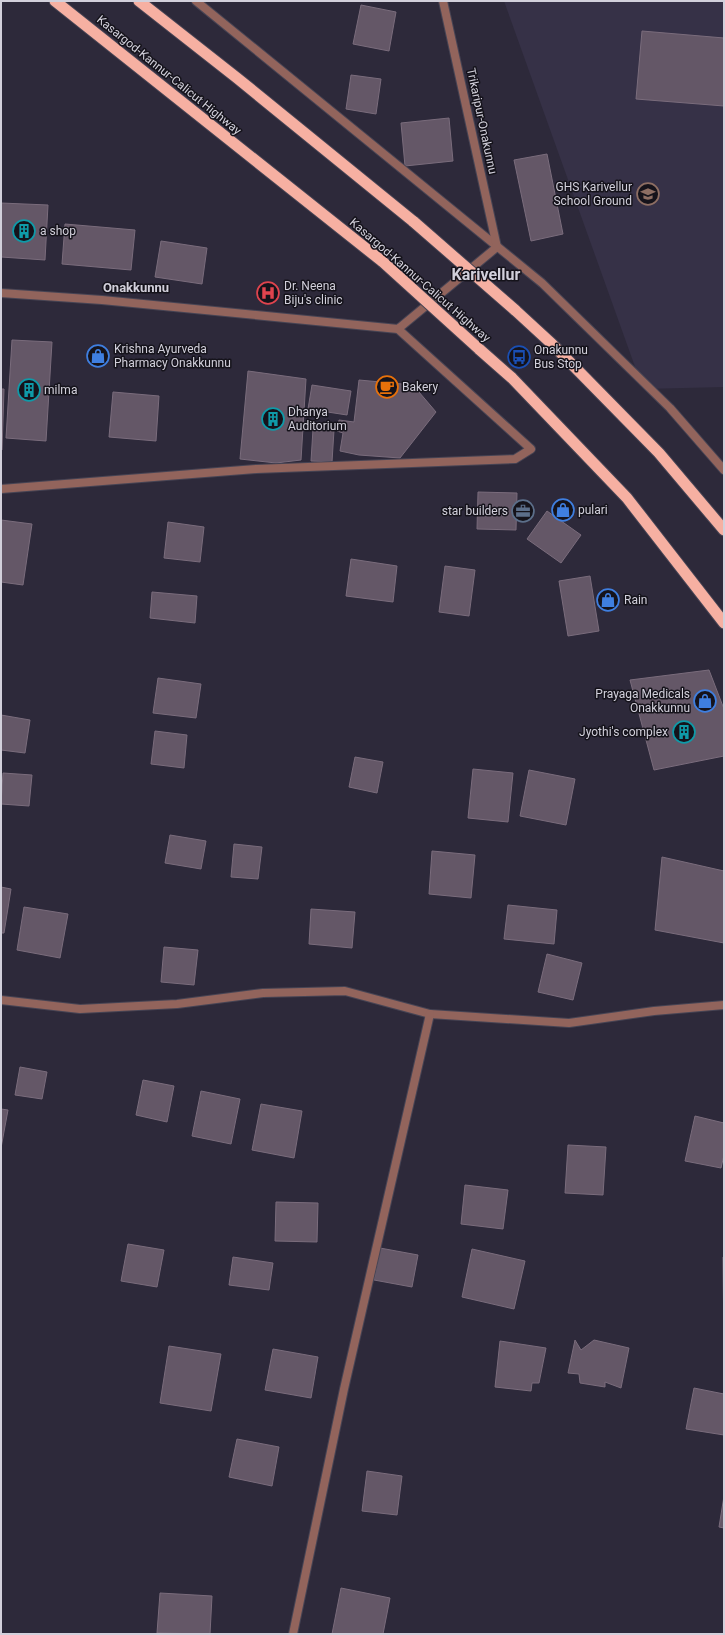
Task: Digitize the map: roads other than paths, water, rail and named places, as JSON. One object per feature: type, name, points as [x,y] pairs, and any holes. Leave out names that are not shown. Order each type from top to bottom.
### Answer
[{"type":"highway","name":"Kasargod-Kannur-Calicut Highway","points":[[55,1],[383,262],[512,378],[627,498],[724,623]]},
{"type":"highway","points":[[139,1],[237,78],[414,222],[515,310],[552,344],[660,453],[724,530]]},
{"type":"street","points":[[196,1],[542,283],[670,408],[724,470]]},
{"type":"street","name":"Trikaripur-Onakunnu","points":[[443,1],[497,247]]},
{"type":"street","points":[[398,329],[497,247]]},
{"type":"street","points":[[1,292],[398,329],[531,448],[515,459],[256,469],[1,489]]},
{"type":"street","points":[[1,1000],[80,1009],[177,1004],[263,993],[345,991],[430,1014],[569,1023],[654,1011],[724,1005]]},
{"type":"street","points":[[293,1634],[344,1389],[430,1014]]},
{"type":"place","name":"GHS Karivellur School Ground","points":[[648,194]]},
{"type":"place","name":"a shop","points":[[24,231]]},
{"type":"place","name":"Dr. Neena Biju's clinic","points":[[268,293]]},
{"type":"place","name":"Krishna Ayurveda Pharmacy Onakkunnu","points":[[98,356]]},
{"type":"place","name":"Onakunnu Bus Stop","points":[[519,357]]},
{"type":"place","name":"Bakery","points":[[387,387]]},
{"type":"place","name":"milma","points":[[29,390]]},
{"type":"place","name":"Dhanya Auditorium","points":[[273,419]]},
{"type":"place","name":"pulari","points":[[563,510]]},
{"type":"place","name":"star builders","points":[[523,511]]},
{"type":"place","name":"Rain","points":[[608,600]]},
{"type":"place","name":"Prayaga Medicals Onakkunnu","points":[[705,701]]},
{"type":"place","name":"Jyothi's complex","points":[[684,732]]},
{"type":"district","name":"Karivellur","points":[[486,274]]},
{"type":"district","name":"Onakkunnu","points":[[136,287]]}]
